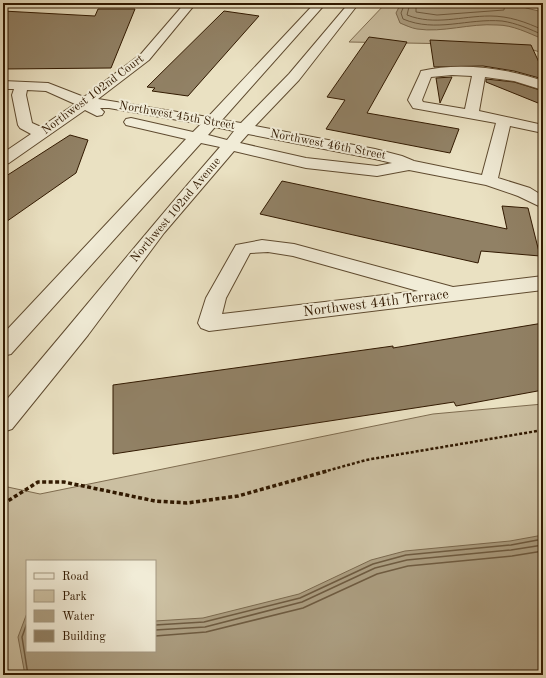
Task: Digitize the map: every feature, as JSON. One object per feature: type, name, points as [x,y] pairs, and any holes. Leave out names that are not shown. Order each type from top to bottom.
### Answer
[{"type":"street","name":"Northwest 102nd Court","points":[[3,160],[85,103],[145,57],[191,3]]},
{"type":"street","points":[[3,348],[195,137],[211,122],[321,3]]},
{"type":"street","name":"Northwest 102nd Avenue","points":[[3,422],[80,329],[158,229],[245,128],[294,77],[354,3]]},
{"type":"street","points":[[543,86],[502,73],[438,70],[426,74],[415,100],[418,105],[504,120],[543,129]]},
{"type":"street","points":[[471,114],[479,72]]},
{"type":"street","name":"Northwest 45th Street","points":[[3,85],[48,87],[85,103],[100,114],[231,145]]},
{"type":"street","points":[[22,86],[19,95],[25,125],[42,133]]},
{"type":"street","name":"Northwest 45th Street","points":[[85,103],[109,104],[245,128]]},
{"type":"street","points":[[489,181],[504,120]]},
{"type":"street","name":"Northwest 46th Street","points":[[245,128],[375,154],[396,159],[409,165],[489,181],[524,192],[543,203]]},
{"type":"street","name":"Northwest 46th Street","points":[[231,145],[306,163],[377,171],[409,165]]},
{"type":"street","name":"Northwest 46th Street","points":[[524,192],[543,192]]},
{"type":"street","name":"Northwest 44th Terrace","points":[[454,294],[294,250],[255,245],[243,248],[216,298],[209,323],[454,294],[543,283]]},
{"type":"path","points":[[3,504],[38,482],[64,482],[155,501],[187,503],[202,501],[238,496],[366,460],[543,430]]},
{"type":"green space","points":[[386,3],[543,3],[543,53],[517,45],[349,42]]},
{"type":"green space","points":[[543,404],[543,675],[3,675],[3,486],[40,494],[433,414]]},
{"type":"water","points":[[401,3],[518,3],[526,8],[543,12],[543,39],[503,25],[477,25],[437,30],[415,29],[400,23],[396,13]]},
{"type":"water","points":[[543,535],[543,675],[25,675],[18,637],[26,616],[26,652],[156,652],[156,621],[203,618],[299,594],[371,560],[405,551],[510,541]]},
{"type":"building","points":[[98,9],[135,9],[111,68],[3,69],[3,11],[95,16]]},
{"type":"building","points":[[224,11],[259,16],[188,96],[152,91],[155,88],[147,87]]},
{"type":"building","points":[[369,37],[407,42],[367,113],[459,129],[450,153],[326,129],[345,100],[327,97]]},
{"type":"building","points":[[430,40],[531,45],[543,71],[543,79],[514,71],[483,66],[434,67]]},
{"type":"building","points":[[452,77],[440,103],[436,78]]},
{"type":"building","points":[[486,79],[514,82],[543,91],[543,105],[486,82]]},
{"type":"building","points":[[70,135],[88,140],[76,173],[3,224],[3,178]]},
{"type":"building","points":[[282,181],[507,229],[502,206],[528,208],[540,256],[481,251],[478,263],[260,214]]},
{"type":"building","points":[[543,323],[543,390],[456,406],[454,402],[113,454],[113,385],[393,346],[393,348]]}]
